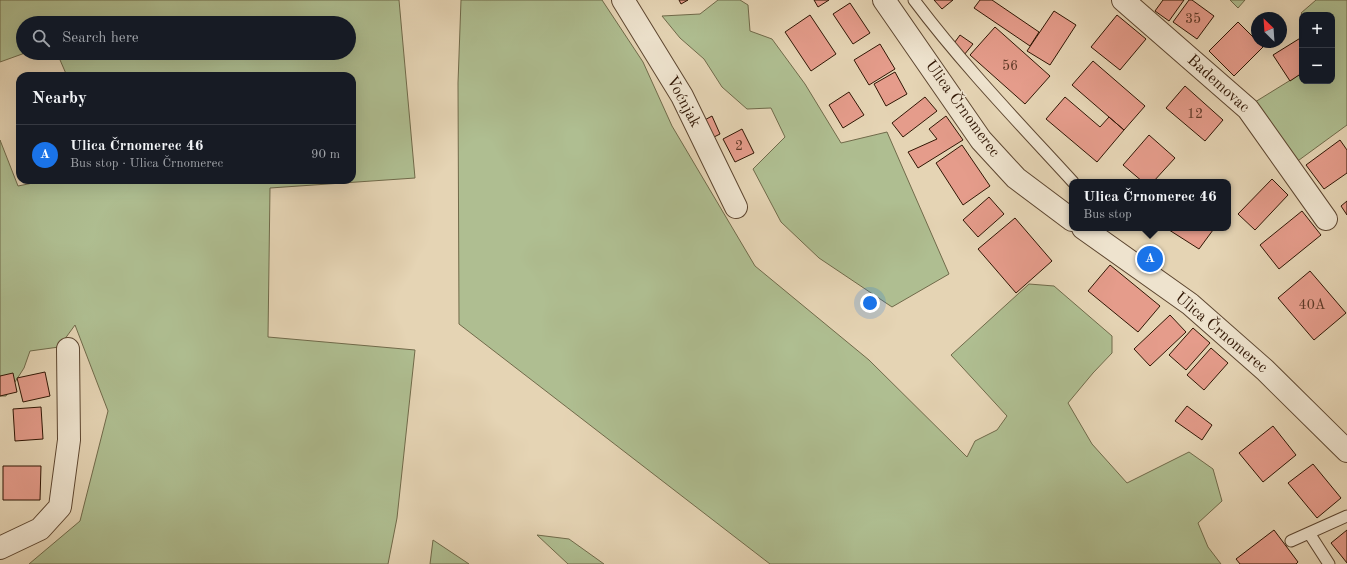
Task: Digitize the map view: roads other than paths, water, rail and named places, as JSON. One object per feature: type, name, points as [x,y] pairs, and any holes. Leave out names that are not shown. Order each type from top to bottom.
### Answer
[{"type":"street","name":"Voćnjak","points":[[623,0],[682,96],[736,207]]},
{"type":"street","name":"Ulica Črnomerec","points":[[884,0],[981,140],[1016,178],[1069,218]]},
{"type":"street","name":"Bademovac","points":[[1123,0],[1248,109],[1326,219]]},
{"type":"street","name":"Ulica Črnomerec","points":[[1091,231],[1102,235],[1190,304],[1265,370],[1347,451]]},
{"type":"street","points":[[0,548],[40,529],[60,506],[69,440],[68,349]]},
{"type":"lane","points":[[914,0],[932,25],[1070,179]]},
{"type":"lane","points":[[1291,541],[1347,516]]},
{"type":"lane","points":[[1309,533],[1329,564]]},
{"type":"place","name":"Ulica Črnomerec 46","points":[[1150,259]]}]
